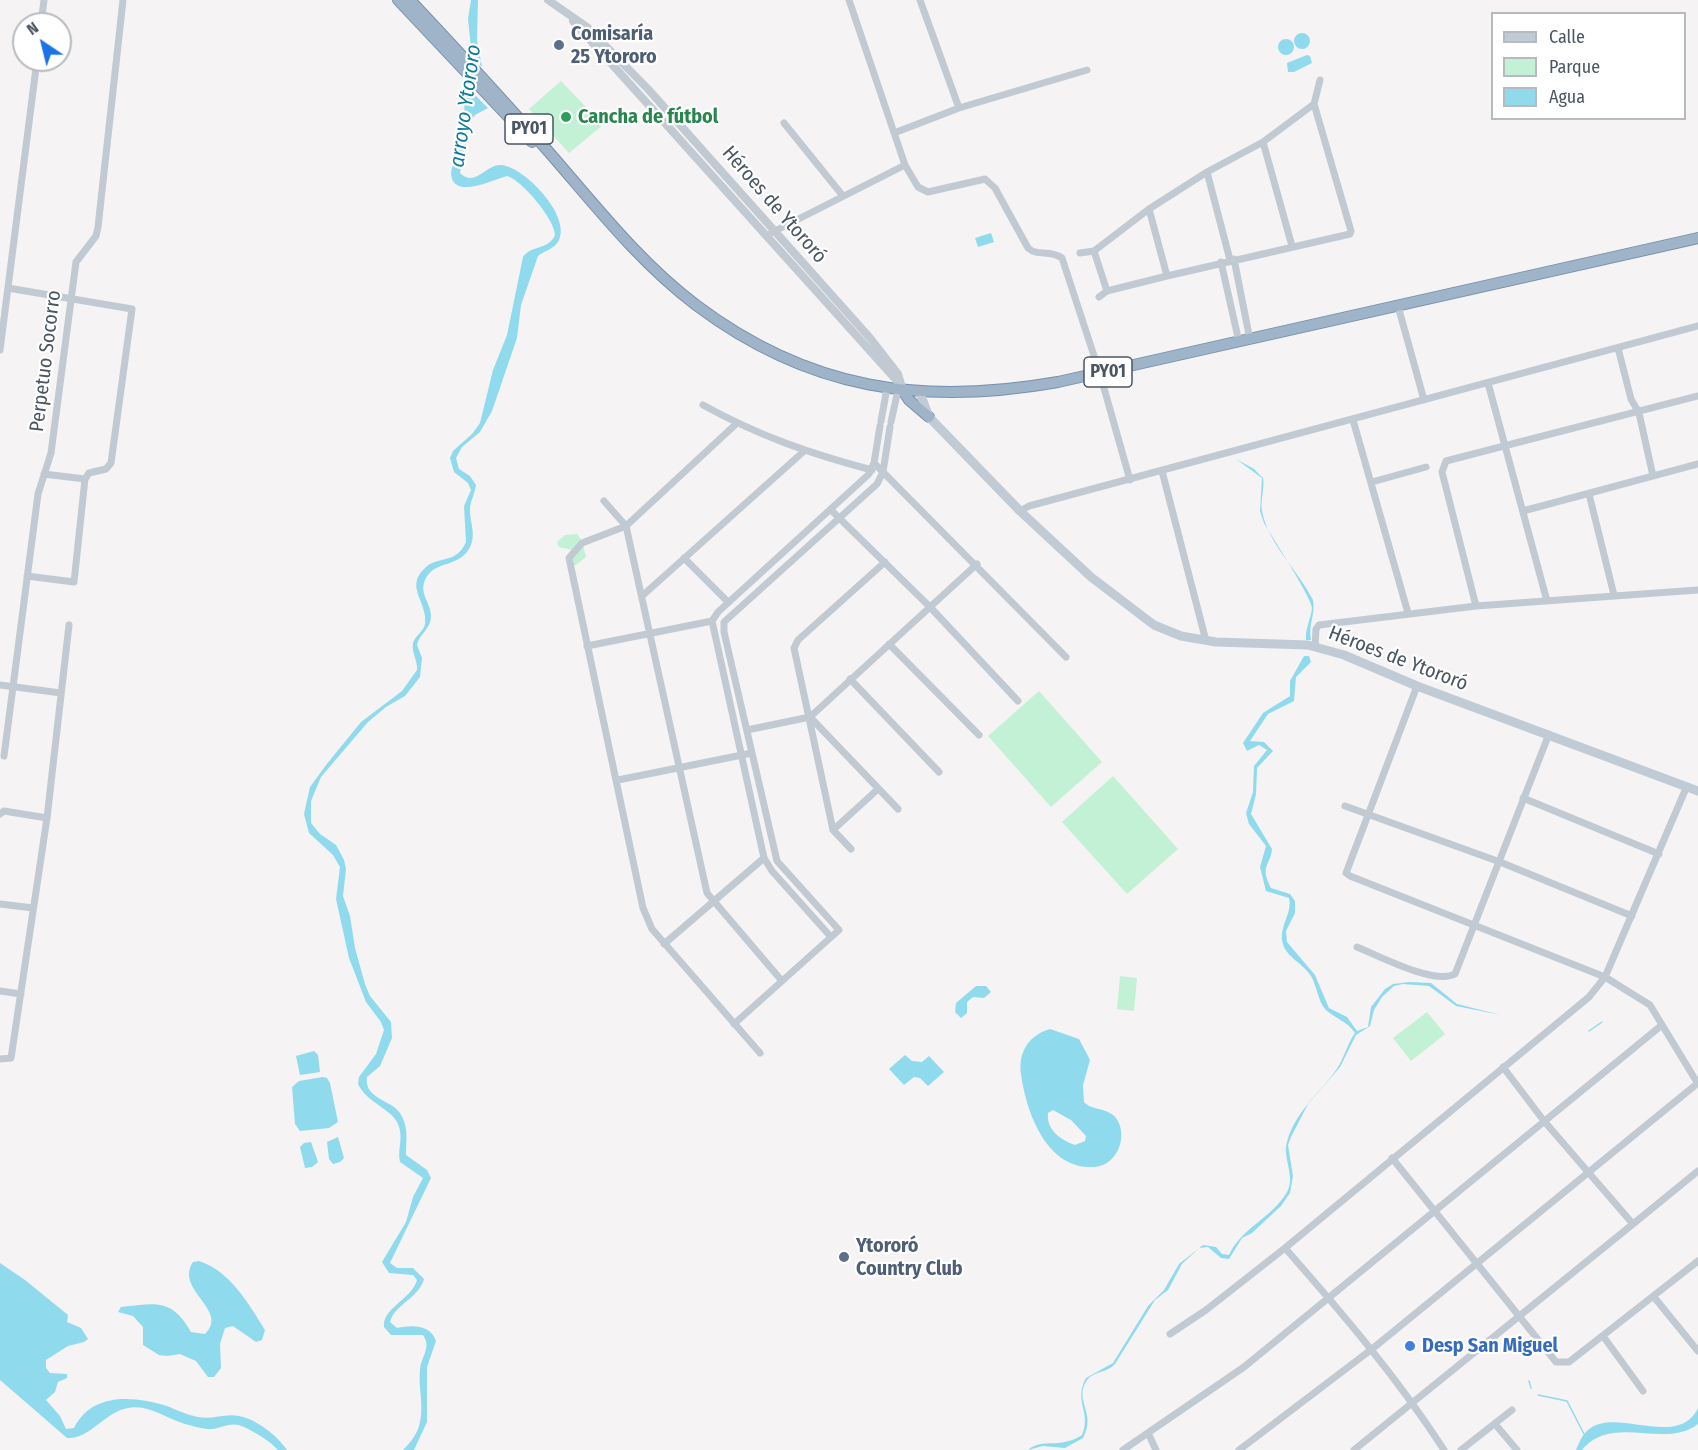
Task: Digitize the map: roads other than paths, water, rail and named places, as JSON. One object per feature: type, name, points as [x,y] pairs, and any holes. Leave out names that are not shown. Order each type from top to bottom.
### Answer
[{"type":"highway","name":"PY01","points":[[398,0],[461,61]]},
{"type":"highway","name":"PY01","points":[[410,0],[477,79],[647,262],[694,304],[727,327],[816,371],[920,393],[939,394],[1014,389],[1100,374],[1698,238]]},
{"type":"highway","points":[[897,388],[931,419]]},
{"type":"highway","points":[[931,419],[931,405],[939,394]]},
{"type":"main road","name":"Héroes de Ytororó","points":[[920,393],[931,419],[1020,511],[1091,577],[1135,612],[1164,629],[1231,644],[1312,646],[1344,655],[1417,686],[1698,791]]},
{"type":"street","name":"Perpetuo Socorro","points":[[4,756],[38,494],[51,453],[76,262],[96,236],[98,227],[123,0]]},
{"type":"street","name":"Héroes de Ytororó","points":[[548,0],[587,27],[648,89],[770,234]]},
{"type":"street","points":[[849,0],[905,165],[918,187],[928,192],[985,179],[995,188],[1028,248],[1037,253],[1049,251],[1062,258],[1100,374],[1130,480]]},
{"type":"street","points":[[920,0],[959,108]]},
{"type":"street","name":"Héroes de Ytororó","points":[[571,18],[770,234],[892,371],[897,388]]},
{"type":"street","points":[[894,133],[959,108],[1087,70]]},
{"type":"street","points":[[0,350],[35,72]]},
{"type":"street","points":[[1099,297],[1107,291],[1221,262],[1347,236],[1351,231],[1314,104],[1320,80]]},
{"type":"street","points":[[641,96],[648,89]]},
{"type":"street","points":[[1080,253],[1094,251],[1149,210],[1207,172],[1263,142],[1314,104]]},
{"type":"street","points":[[784,123],[843,196]]},
{"type":"street","points":[[1263,142],[1292,246]]},
{"type":"street","points":[[770,234],[905,165]]},
{"type":"street","points":[[1207,172],[1232,260],[1245,341]]},
{"type":"street","points":[[1149,210],[1167,276]]},
{"type":"street","points":[[1094,251],[1107,291]]},
{"type":"street","points":[[1221,262],[1245,341]]},
{"type":"street","points":[[8,288],[132,309],[111,463],[106,469],[89,473],[85,479],[74,582],[27,576]]},
{"type":"street","points":[[1398,306],[1424,400]]},
{"type":"street","points":[[1020,511],[1029,506],[1698,326]]},
{"type":"street","points":[[1618,348],[1631,399],[1639,413],[1653,476]]},
{"type":"street","points":[[1488,382],[1547,601]]},
{"type":"street","points":[[831,937],[772,871],[764,858],[712,624],[717,613],[728,602],[831,510],[873,466],[880,423],[897,388]]},
{"type":"street","points":[[587,646],[725,623],[877,484],[884,472],[897,388]]},
{"type":"street","points":[[1476,606],[1442,472],[1446,461],[1698,396]]},
{"type":"street","points":[[703,405],[736,424],[803,452],[873,466],[884,472],[1066,657]]},
{"type":"street","points":[[1353,420],[1408,613]]},
{"type":"street","points":[[736,424],[626,526],[582,543],[569,558],[618,780],[643,908],[652,929],[664,944],[760,1053]]},
{"type":"street","points":[[642,596],[803,452]]},
{"type":"street","points":[[1522,511],[1698,464]]},
{"type":"street","points":[[1372,482],[1426,467]]},
{"type":"street","points":[[1162,471],[1206,640]]},
{"type":"street","points":[[44,474],[85,479]]},
{"type":"street","points":[[1588,494],[1614,595]]},
{"type":"street","points":[[604,501],[626,526],[704,881],[712,902],[782,981]]},
{"type":"street","points":[[831,510],[885,562],[1018,701]]},
{"type":"street","points":[[684,558],[728,602]]},
{"type":"street","points":[[851,849],[833,830],[795,643],[885,562]]},
{"type":"street","points":[[747,730],[810,717],[977,564]]},
{"type":"street","points":[[1312,646],[1316,628],[1319,625],[1476,606],[1698,590]]},
{"type":"street","points":[[717,613],[725,623],[777,861],[838,930],[734,1024]]},
{"type":"street","points":[[0,1059],[11,1058],[47,818],[69,625]]},
{"type":"street","points":[[889,644],[979,735]]},
{"type":"street","points":[[850,679],[939,772]]},
{"type":"street","points":[[0,685],[61,693]]},
{"type":"street","points":[[1239,1450],[1372,1349],[1698,1084],[1650,1005],[1642,999],[1605,977],[1350,876],[1346,867],[1417,686]]},
{"type":"street","points":[[810,717],[898,809]]},
{"type":"street","points":[[1357,947],[1409,968],[1443,978],[1455,974],[1476,925],[1548,734]]},
{"type":"street","points":[[618,780],[752,753]]},
{"type":"street","points":[[1170,1334],[1206,1310],[1285,1248],[1589,997],[1605,977],[1687,786]]},
{"type":"street","points":[[833,830],[878,789]]},
{"type":"street","points":[[1523,798],[1659,855]]},
{"type":"street","points":[[1345,806],[1500,862],[1632,916]]},
{"type":"street","points":[[0,814],[4,811],[47,818]]},
{"type":"street","points":[[664,944],[764,858]]},
{"type":"street","points":[[0,904],[33,908]]},
{"type":"street","points":[[0,992],[21,994]]},
{"type":"street","points":[[1123,1450],[1244,1367],[1662,1025]]},
{"type":"street","points":[[1503,1067],[1544,1121],[1632,1224]]},
{"type":"street","points":[[1392,1158],[1520,1314],[1556,1362],[1569,1362],[1698,1261]]},
{"type":"street","points":[[1354,1450],[1698,1172]]},
{"type":"street","points":[[1285,1248],[1372,1349],[1413,1402],[1444,1450]]},
{"type":"street","points":[[1654,1296],[1698,1351]]},
{"type":"street","points":[[1603,1336],[1643,1391]]},
{"type":"street","points":[[1461,1450],[1512,1410]]},
{"type":"street","points":[[1495,1424],[1517,1450]]},
{"type":"street","points":[[1148,1433],[1156,1450]]},
{"type":"water","points":[[471,0],[478,0],[477,40],[482,67],[472,57],[468,19]]},
{"type":"water","points":[[1302,33],[1310,41],[1302,49],[1294,41]]},
{"type":"water","points":[[1286,39],[1292,41],[1294,47],[1292,53],[1286,55],[1280,53],[1278,47],[1280,41]]},
{"type":"water","points":[[1307,55],[1310,56],[1312,63],[1294,72],[1288,72],[1287,63]]},
{"type":"water","name":"arroyo Ytororo","points":[[465,85],[488,108],[475,115],[469,123],[460,173],[471,178],[501,165],[522,174],[544,194],[552,206],[561,230],[559,240],[538,256],[521,305],[517,338],[492,411],[480,432],[462,447],[456,458],[459,469],[470,476],[476,485],[470,507],[472,540],[467,553],[435,569],[425,580],[423,590],[431,620],[417,645],[422,658],[420,677],[405,696],[386,707],[368,722],[321,777],[311,801],[311,823],[320,834],[336,845],[344,860],[346,869],[343,896],[350,916],[355,948],[365,984],[370,996],[391,1022],[392,1038],[380,1066],[367,1077],[367,1084],[373,1094],[400,1113],[406,1128],[406,1155],[427,1170],[431,1178],[390,1263],[397,1268],[413,1268],[424,1279],[417,1291],[392,1316],[390,1322],[397,1328],[414,1326],[425,1329],[433,1335],[436,1341],[427,1367],[427,1422],[414,1450],[403,1450],[414,1437],[420,1422],[420,1370],[426,1344],[423,1335],[391,1335],[384,1327],[388,1314],[409,1293],[417,1280],[413,1275],[389,1273],[382,1262],[406,1222],[413,1197],[423,1178],[400,1162],[400,1134],[395,1119],[367,1096],[358,1084],[359,1077],[376,1054],[384,1030],[381,1022],[366,1002],[349,958],[336,899],[340,867],[333,855],[309,833],[304,814],[310,787],[326,765],[361,722],[402,691],[417,670],[413,643],[425,624],[417,588],[419,575],[430,564],[457,554],[466,542],[464,506],[471,490],[468,483],[454,472],[450,458],[453,451],[472,434],[480,423],[493,370],[507,335],[523,257],[526,253],[549,243],[555,235],[554,228],[544,211],[529,192],[513,179],[507,176],[465,187],[453,181],[451,172],[464,119]]},
{"type":"water","points":[[991,233],[994,242],[978,247],[975,238]]},
{"type":"water","points":[[1236,459],[1254,469],[1263,478],[1262,511],[1269,531],[1264,523],[1260,511],[1262,478]]},
{"type":"water","points":[[1269,531],[1283,553],[1288,562],[1277,546]]},
{"type":"water","points":[[1288,562],[1313,600],[1311,640],[1306,640],[1306,631],[1312,608]]},
{"type":"water","points":[[1304,656],[1309,656],[1311,662],[1296,677],[1294,701],[1268,714],[1250,741],[1264,742],[1273,751],[1257,768],[1256,794],[1251,814],[1272,849],[1266,870],[1271,888],[1290,894],[1295,901],[1295,913],[1286,931],[1287,942],[1315,975],[1329,1008],[1347,1017],[1357,1031],[1368,1027],[1371,1007],[1385,989],[1393,984],[1409,982],[1431,983],[1457,1004],[1501,1015],[1456,1006],[1429,986],[1403,984],[1394,986],[1382,997],[1374,1010],[1370,1026],[1356,1035],[1340,1067],[1308,1104],[1336,1070],[1355,1033],[1326,1010],[1311,976],[1283,944],[1282,932],[1289,909],[1289,898],[1266,891],[1260,867],[1266,846],[1249,824],[1246,813],[1253,792],[1254,766],[1267,750],[1259,745],[1247,751],[1243,743],[1263,713],[1290,696],[1290,681]]},
{"type":"water","points":[[976,986],[986,986],[991,992],[984,998],[973,997],[967,1002],[967,1013],[961,1018],[955,1012],[956,1003]]},
{"type":"water","points":[[1050,1029],[1079,1039],[1090,1060],[1083,1085],[1084,1102],[1112,1115],[1120,1125],[1121,1141],[1118,1149],[1109,1161],[1102,1165],[1094,1167],[1077,1165],[1063,1159],[1041,1136],[1028,1105],[1021,1074],[1021,1059],[1026,1046],[1036,1035]],"holes":[[[1053,1110],[1071,1120],[1086,1136],[1085,1141],[1075,1145],[1056,1134],[1049,1124],[1048,1113]]]},
{"type":"water","points":[[314,1051],[318,1055],[320,1072],[300,1075],[296,1056]]},
{"type":"water","points":[[905,1055],[912,1061],[922,1062],[929,1056],[944,1072],[928,1086],[920,1078],[914,1077],[904,1085],[889,1069]]},
{"type":"water","points":[[327,1078],[330,1083],[338,1122],[329,1128],[300,1131],[295,1124],[292,1087],[299,1081]]},
{"type":"water","points":[[1308,1104],[1288,1145],[1293,1176],[1290,1193],[1281,1206],[1252,1233],[1242,1238],[1229,1259],[1221,1258],[1208,1247],[1199,1248],[1203,1245],[1216,1247],[1222,1254],[1229,1255],[1241,1237],[1273,1209],[1287,1192],[1290,1174],[1286,1154],[1287,1142],[1296,1121]]},
{"type":"water","points":[[338,1137],[344,1158],[333,1164],[329,1159],[327,1142]]},
{"type":"water","points":[[311,1142],[318,1162],[312,1167],[305,1168],[300,1147],[304,1143]]},
{"type":"water","points":[[1198,1249],[1182,1264],[1168,1290],[1155,1300],[1115,1364],[1087,1380],[1082,1394],[1088,1421],[1083,1438],[1065,1448],[1043,1446],[1028,1450],[1040,1444],[1066,1442],[1082,1435],[1085,1420],[1081,1394],[1083,1386],[1086,1378],[1113,1363],[1148,1306],[1164,1290],[1179,1264]]},
{"type":"water","points":[[199,1261],[220,1272],[229,1280],[245,1299],[265,1330],[262,1340],[256,1342],[233,1326],[225,1328],[220,1344],[221,1368],[214,1377],[208,1377],[196,1361],[180,1354],[159,1355],[143,1345],[143,1327],[133,1316],[118,1312],[121,1307],[144,1304],[162,1305],[177,1313],[191,1332],[205,1334],[211,1325],[211,1317],[190,1282],[189,1272],[193,1262]]},
{"type":"water","points":[[0,1263],[68,1315],[67,1322],[81,1328],[88,1339],[68,1346],[46,1360],[46,1368],[50,1373],[67,1374],[67,1378],[58,1382],[55,1392],[46,1400],[60,1416],[66,1429],[74,1428],[91,1408],[103,1403],[115,1400],[141,1400],[198,1417],[234,1415],[246,1418],[266,1429],[287,1450],[278,1450],[262,1437],[240,1425],[232,1424],[213,1429],[203,1428],[185,1424],[148,1409],[132,1407],[117,1412],[82,1435],[67,1438],[0,1380]]},
{"type":"water","points":[[1698,1408],[1698,1424],[1685,1431],[1670,1434],[1624,1432],[1609,1434],[1595,1439],[1582,1450],[1576,1450],[1586,1432],[1600,1424],[1614,1422],[1662,1427],[1676,1426],[1689,1420]]},
{"type":"waterway","points":[[1589,1031],[1602,1022]]},
{"type":"waterway","points":[[1529,1381],[1531,1388]]},
{"type":"waterway","points":[[1538,1395],[1567,1401],[1584,1434]]},
{"type":"place","name":"Comisaría 25 Ytororo","points":[[559,45]]},
{"type":"place","name":"Cancha de fútbol","points":[[566,117]]},
{"type":"place","name":"Ytororó Country Club","points":[[844,1257]]},
{"type":"place","name":"Desp San Miguel","points":[[1410,1346]]}]
